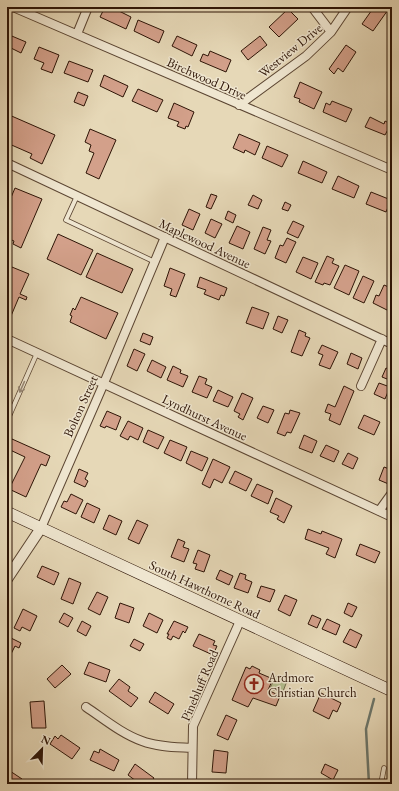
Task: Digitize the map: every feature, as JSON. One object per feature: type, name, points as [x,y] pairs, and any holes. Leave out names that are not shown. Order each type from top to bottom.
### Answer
[{"type":"main road","name":"South Hawthorne Road","points":[[7,512],[392,691]]},
{"type":"street","name":"Birchwood Drive","points":[[13,7],[392,170]]},
{"type":"street","points":[[77,34],[88,7]]},
{"type":"street","points":[[312,7],[331,32]]},
{"type":"street","name":"Westview Drive","points":[[239,105],[306,56],[331,32],[348,7]]},
{"type":"street","name":"Maplewood Avenue","points":[[7,163],[392,344]]},
{"type":"street","name":"Bolton Street","points":[[7,579],[41,528],[104,384],[165,237]]},
{"type":"street","name":"Lyndhurst Avenue","points":[[7,339],[392,516]]},
{"type":"street","points":[[361,386],[382,339]]},
{"type":"street","points":[[379,511],[392,493]]},
{"type":"street","name":"Pinebluff Road","points":[[192,784],[191,748],[193,726],[240,621]]},
{"type":"street","points":[[86,707],[125,734],[142,741],[162,746],[191,748]]},
{"type":"lane","points":[[77,196],[66,220],[155,262]]},
{"type":"lane","points":[[7,421],[37,353]]},
{"type":"lane","points":[[381,784],[384,768]]},
{"type":"green space","points":[[276,676],[287,681],[282,694],[270,688]]},
{"type":"building","points":[[105,7],[111,7],[131,17],[126,29],[100,17]]},
{"type":"building","points":[[374,7],[390,7],[373,31],[362,24]]},
{"type":"building","points":[[288,9],[298,19],[279,37],[269,27]]},
{"type":"building","points":[[138,20],[164,31],[159,43],[134,31]]},
{"type":"building","points":[[7,34],[26,42],[21,53],[11,48],[7,54]]},
{"type":"building","points":[[177,36],[197,45],[192,56],[172,46]]},
{"type":"building","points":[[260,36],[267,45],[248,60],[241,51]]},
{"type":"building","points":[[346,45],[356,52],[343,72],[338,68],[334,74],[329,69]]},
{"type":"building","points":[[39,47],[59,55],[52,73],[41,69],[44,63],[34,59]]},
{"type":"building","points":[[210,51],[231,60],[226,72],[200,61],[203,54],[208,56]]},
{"type":"building","points":[[69,61],[93,70],[88,82],[64,73]]},
{"type":"building","points":[[104,75],[128,86],[123,97],[100,86]]},
{"type":"building","points":[[300,82],[322,92],[314,109],[299,102],[300,99],[294,97]]},
{"type":"building","points":[[138,89],[163,100],[157,112],[132,101]]},
{"type":"building","points":[[78,92],[88,96],[84,106],[74,102]]},
{"type":"building","points":[[332,101],[352,109],[346,122],[323,112],[326,103],[330,105]]},
{"type":"building","points":[[174,103],[194,112],[188,127],[186,126],[185,129],[177,126],[179,122],[168,118]]},
{"type":"building","points":[[7,114],[55,135],[42,164],[30,158],[32,154],[7,143]]},
{"type":"building","points":[[370,117],[384,124],[385,121],[391,124],[385,135],[365,127]]},
{"type":"building","points":[[90,129],[116,140],[99,179],[86,173],[94,153],[89,151],[91,145],[85,142]]},
{"type":"building","points":[[239,134],[260,143],[255,155],[245,150],[244,153],[233,148]]},
{"type":"building","points":[[267,146],[288,155],[282,167],[262,158]]},
{"type":"building","points":[[303,161],[327,172],[322,183],[298,173]]},
{"type":"building","points":[[338,176],[359,186],[354,198],[332,189]]},
{"type":"building","points":[[15,188],[42,199],[21,248],[13,244],[14,241],[7,238],[7,207]]},
{"type":"building","points":[[371,192],[391,200],[386,212],[366,204]]},
{"type":"building","points":[[211,194],[217,196],[211,209],[206,207]]},
{"type":"building","points":[[253,195],[262,200],[258,209],[248,205]]},
{"type":"building","points":[[285,202],[291,205],[288,211],[282,209]]},
{"type":"building","points":[[189,209],[200,214],[193,230],[182,225]]},
{"type":"building","points":[[228,211],[236,215],[233,223],[225,219]]},
{"type":"building","points":[[211,219],[222,224],[215,238],[205,233]]},
{"type":"building","points":[[293,221],[304,226],[298,238],[287,233]]},
{"type":"building","points":[[237,226],[250,232],[243,249],[229,243]]},
{"type":"building","points":[[263,227],[271,230],[267,240],[271,241],[265,254],[254,249]]},
{"type":"building","points":[[58,234],[93,250],[81,275],[47,259]]},
{"type":"building","points":[[287,238],[296,242],[286,263],[275,258],[280,245],[283,246]]},
{"type":"building","points":[[97,253],[133,269],[122,293],[86,277]]},
{"type":"building","points":[[327,256],[334,259],[332,263],[339,266],[330,285],[324,283],[323,285],[315,282]]},
{"type":"building","points":[[303,257],[318,263],[311,279],[296,272]]},
{"type":"building","points":[[7,265],[29,274],[20,294],[27,297],[26,300],[19,297],[11,316],[7,315]]},
{"type":"building","points":[[345,265],[359,271],[349,295],[334,288]]},
{"type":"building","points":[[170,268],[185,274],[176,297],[170,295],[172,289],[164,286]]},
{"type":"building","points":[[363,276],[374,281],[364,303],[353,298]]},
{"type":"building","points":[[200,277],[227,288],[224,296],[221,295],[219,300],[204,294],[206,290],[197,287]]},
{"type":"building","points":[[384,285],[391,288],[390,291],[392,292],[392,304],[389,311],[373,303],[376,295],[379,296]]},
{"type":"building","points":[[81,297],[118,313],[106,339],[70,322],[72,316],[70,315],[73,308],[75,310]]},
{"type":"building","points":[[252,307],[269,313],[263,329],[246,323]]},
{"type":"building","points":[[278,316],[288,320],[282,333],[273,329]]},
{"type":"building","points":[[299,330],[306,333],[305,336],[310,338],[302,356],[291,352]]},
{"type":"building","points":[[143,333],[153,337],[150,345],[140,341]]},
{"type":"building","points":[[322,345],[338,352],[330,369],[319,365],[323,355],[318,353]]},
{"type":"building","points":[[134,349],[145,354],[137,371],[127,366]]},
{"type":"building","points":[[351,353],[362,358],[358,369],[347,364]]},
{"type":"building","points":[[152,360],[166,367],[161,378],[147,371]]},
{"type":"building","points":[[173,366],[181,370],[180,373],[188,376],[183,387],[167,380]]},
{"type":"building","points":[[386,368],[392,370],[392,381],[382,377]]},
{"type":"building","points":[[199,376],[207,379],[205,384],[212,387],[207,398],[192,392]]},
{"type":"building","points":[[379,383],[390,387],[385,399],[374,394]]},
{"type":"building","points":[[344,386],[354,391],[340,425],[329,420],[331,414],[325,412],[328,404],[335,407]]},
{"type":"building","points":[[218,390],[233,397],[228,407],[213,401]]},
{"type":"building","points":[[242,393],[253,398],[243,420],[238,417],[240,414],[234,411]]},
{"type":"building","points":[[263,406],[274,410],[268,423],[257,418]]},
{"type":"building","points":[[290,410],[300,413],[291,433],[287,432],[285,436],[277,433],[285,413],[289,414]]},
{"type":"building","points":[[107,411],[121,417],[116,430],[106,426],[105,428],[100,426]]},
{"type":"building","points":[[364,415],[380,422],[374,435],[358,428]]},
{"type":"building","points":[[128,421],[143,428],[138,440],[130,436],[128,440],[120,436]]},
{"type":"building","points":[[148,430],[164,437],[158,449],[143,442]]},
{"type":"building","points":[[304,435],[317,441],[312,453],[299,448]]},
{"type":"building","points":[[12,439],[50,456],[46,466],[41,464],[26,497],[9,489],[25,457],[8,449]]},
{"type":"building","points":[[170,440],[187,447],[181,461],[164,453]]},
{"type":"building","points":[[326,445],[339,451],[334,462],[320,456]]},
{"type":"building","points":[[191,451],[208,458],[202,471],[186,463]]},
{"type":"building","points":[[348,453],[358,458],[353,469],[342,464]]},
{"type":"building","points":[[213,459],[230,467],[222,483],[214,479],[210,488],[202,484]]},
{"type":"building","points":[[384,467],[392,470],[391,485],[379,480]]},
{"type":"building","points":[[79,469],[88,473],[85,479],[88,481],[85,487],[74,482]]},
{"type":"building","points":[[235,471],[252,479],[246,491],[229,483]]},
{"type":"building","points":[[257,484],[273,491],[268,504],[251,496]]},
{"type":"building","points":[[71,494],[83,500],[76,514],[61,507],[64,501],[67,502]]},
{"type":"building","points":[[276,498],[292,506],[284,523],[277,519],[279,516],[270,512]]},
{"type":"building","points":[[87,503],[100,509],[94,523],[81,517]]},
{"type":"building","points":[[109,515],[122,521],[116,535],[103,529]]},
{"type":"building","points":[[137,520],[148,525],[139,544],[128,539]]},
{"type":"building","points":[[308,529],[321,534],[322,531],[342,539],[335,558],[326,554],[329,548],[305,539]]},
{"type":"building","points":[[178,539],[185,542],[183,547],[189,549],[184,562],[171,557]]},
{"type":"building","points":[[360,544],[380,552],[375,563],[356,555]]},
{"type":"building","points":[[198,550],[210,555],[204,572],[195,569],[197,564],[193,563]]},
{"type":"building","points":[[42,566],[59,573],[54,585],[37,577]]},
{"type":"building","points":[[220,570],[233,576],[229,585],[216,579]]},
{"type":"building","points":[[240,573],[246,575],[245,579],[252,582],[248,593],[234,588]]},
{"type":"building","points":[[69,578],[81,583],[73,604],[61,599]]},
{"type":"building","points":[[261,586],[275,590],[270,602],[257,597]]},
{"type":"building","points":[[97,592],[108,597],[100,615],[88,609]]},
{"type":"building","points":[[285,595],[297,600],[290,616],[278,610]]},
{"type":"building","points":[[120,603],[134,608],[129,623],[115,618]]},
{"type":"building","points":[[348,603],[357,607],[352,617],[344,613]]},
{"type":"building","points":[[23,609],[37,616],[30,631],[22,627],[20,631],[14,628]]},
{"type":"building","points":[[64,613],[73,618],[68,627],[59,622]]},
{"type":"building","points":[[149,613],[163,620],[157,633],[143,626]]},
{"type":"building","points":[[312,615],[321,619],[317,628],[308,624]]},
{"type":"building","points":[[327,619],[340,625],[336,635],[322,629]]},
{"type":"building","points":[[82,621],[91,626],[86,636],[77,631]]},
{"type":"building","points":[[174,621],[188,627],[185,633],[183,631],[179,639],[173,636],[171,640],[167,638],[169,634],[167,634]]},
{"type":"building","points":[[350,629],[362,635],[356,648],[343,642]]},
{"type":"building","points":[[199,634],[215,641],[213,645],[217,646],[213,655],[193,646]]},
{"type":"building","points":[[7,636],[21,643],[19,648],[15,646],[7,662]]},
{"type":"building","points":[[134,639],[144,644],[140,651],[130,646]]},
{"type":"building","points":[[89,662],[110,670],[106,682],[84,674]]},
{"type":"building","points":[[62,665],[71,674],[55,688],[47,679]]},
{"type":"building","name":"Ardmore Christian Church","points":[[252,666],[260,670],[259,673],[273,679],[268,690],[280,696],[276,706],[253,698],[248,707],[232,700],[246,667],[250,669]]},
{"type":"building","points":[[119,679],[130,687],[128,691],[138,698],[131,707],[109,691]]},
{"type":"building","points":[[155,692],[174,704],[168,714],[149,702]]},
{"type":"building","points":[[321,693],[341,703],[337,712],[333,710],[329,719],[313,711]]},
{"type":"building","points":[[44,701],[46,728],[32,728],[30,702]]},
{"type":"building","points":[[226,715],[237,720],[228,740],[217,735]]},
{"type":"building","points":[[61,735],[80,748],[72,759],[50,744],[55,736],[58,739]]},
{"type":"building","points":[[100,749],[119,760],[114,771],[90,760],[94,751],[99,753]]},
{"type":"building","points":[[214,750],[228,752],[226,773],[212,772]]},
{"type":"building","points":[[135,764],[154,778],[150,784],[140,784],[128,775]]},
{"type":"building","points":[[325,764],[338,770],[333,780],[321,773]]},
{"type":"building","points":[[7,769],[22,779],[19,784],[7,783]]},
{"type":"waterway","points":[[369,784],[366,729],[374,699]]},
{"type":"place","name":"Ardmore Christian Church","points":[[254,684]]}]
